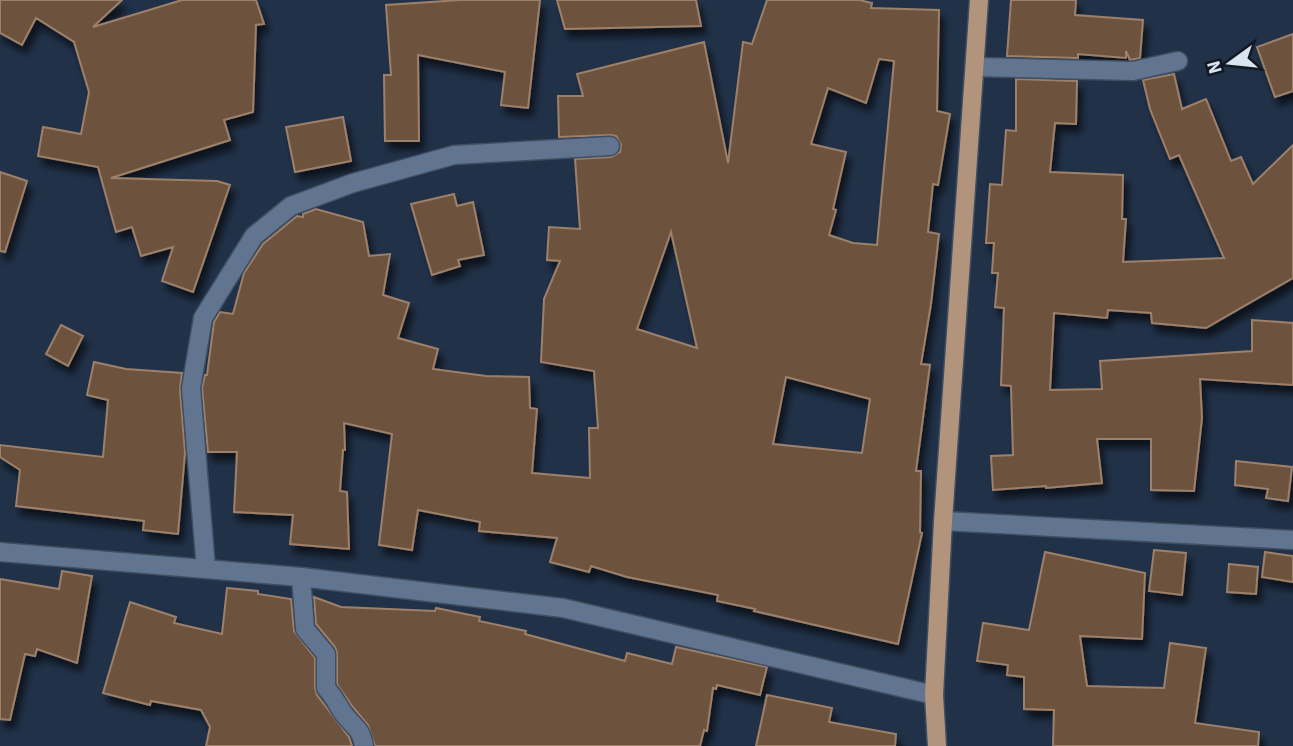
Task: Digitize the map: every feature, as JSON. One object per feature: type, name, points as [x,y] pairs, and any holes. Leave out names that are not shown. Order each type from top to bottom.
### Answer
[{"type":"main road","points":[[937,746],[934,695],[943,521],[979,0]]},
{"type":"street","points":[[976,67],[1133,71],[1178,61]]},
{"type":"street","points":[[206,569],[191,388],[203,318],[254,236],[290,206],[353,183],[454,155],[610,146]]},
{"type":"street","points":[[943,521],[1293,540]]},
{"type":"street","points":[[0,552],[301,577],[563,608],[934,695]]},
{"type":"street","points":[[301,577],[305,629],[326,654],[327,688],[343,714],[362,732],[364,746]]},
{"type":"building","points":[[0,0],[122,0],[93,27],[182,0],[256,0],[264,24],[256,25],[253,112],[224,120],[230,140],[111,178],[217,181],[230,185],[193,292],[162,281],[173,247],[141,256],[132,227],[116,232],[98,167],[38,156],[43,127],[81,134],[89,92],[74,42],[36,18],[22,45],[0,33]]},
{"type":"building","points":[[460,0],[540,0],[528,108],[501,105],[505,72],[418,55],[419,141],[385,141],[384,75],[391,75],[386,5]]},
{"type":"building","points":[[557,0],[696,0],[701,26],[565,29]]},
{"type":"building","points":[[767,0],[859,0],[872,3],[871,8],[939,10],[937,111],[950,114],[938,185],[933,184],[928,232],[939,234],[921,364],[930,365],[916,471],[921,471],[922,533],[898,644],[717,601],[718,595],[627,577],[591,566],[589,572],[550,562],[557,538],[479,531],[480,522],[418,510],[412,550],[379,545],[392,434],[344,423],[345,450],[340,491],[347,492],[349,549],[290,544],[293,515],[234,512],[237,452],[208,452],[202,388],[207,375],[214,322],[220,312],[233,314],[244,273],[263,244],[297,216],[303,217],[303,214],[316,209],[363,222],[369,256],[390,254],[383,295],[409,303],[398,338],[438,349],[433,369],[486,376],[529,377],[530,408],[537,409],[532,473],[590,478],[589,428],[598,428],[594,371],[541,362],[544,299],[560,261],[547,260],[549,227],[580,229],[575,159],[611,157],[620,152],[621,145],[616,136],[610,135],[559,137],[558,96],[583,96],[577,74],[704,42],[728,163],[743,42],[752,44]],"holes":[[[879,59],[894,61],[877,245],[853,243],[829,235],[846,152],[811,144],[828,88],[866,103]],[[671,232],[697,348],[637,329]],[[786,377],[870,399],[862,453],[773,444]]]},
{"type":"building","points":[[1011,0],[1076,0],[1075,15],[1143,20],[1140,58],[1130,60],[1126,51],[1126,58],[1078,54],[1078,58],[1007,56]]},
{"type":"building","points":[[1293,34],[1293,91],[1275,97],[1257,47]]},
{"type":"building","points":[[1174,74],[1182,109],[1206,99],[1231,161],[1241,157],[1253,184],[1293,145],[1293,278],[1206,328],[1152,323],[1151,313],[1108,310],[1107,318],[1054,313],[1050,390],[1102,389],[1100,361],[1252,351],[1252,320],[1293,323],[1293,385],[1200,379],[1202,418],[1194,491],[1151,490],[1151,439],[1097,439],[1102,483],[993,490],[991,456],[1013,455],[1011,386],[1001,385],[1004,308],[995,307],[998,273],[992,273],[994,243],[986,243],[990,184],[1002,185],[1006,130],[1016,131],[1016,79],[1077,81],[1076,124],[1055,123],[1050,172],[1123,175],[1122,219],[1126,219],[1123,262],[1224,258],[1179,155],[1170,159],[1150,109],[1143,80]]},
{"type":"building","points":[[343,117],[351,161],[295,172],[286,127]]},
{"type":"building","points":[[0,172],[27,181],[5,252],[0,251]]},
{"type":"building","points":[[454,194],[457,206],[473,202],[484,255],[458,260],[460,266],[432,275],[411,204]]},
{"type":"building","points":[[61,325],[83,336],[68,366],[46,354]]},
{"type":"building","points":[[94,362],[126,369],[182,373],[180,389],[185,453],[178,534],[143,530],[144,521],[16,506],[20,470],[0,457],[0,445],[103,457],[108,400],[87,395]]},
{"type":"building","points":[[1236,461],[1292,467],[1288,501],[1266,498],[1268,489],[1235,485]]},
{"type":"building","points":[[1154,550],[1186,553],[1182,595],[1149,591]]},
{"type":"building","points":[[1045,552],[1145,573],[1142,639],[1080,636],[1087,686],[1164,688],[1170,643],[1206,648],[1195,723],[1259,732],[1258,746],[1053,746],[1054,710],[1024,709],[1024,677],[1007,675],[1008,665],[977,661],[983,623],[1029,630]]},
{"type":"building","points":[[1265,552],[1293,556],[1293,582],[1262,577]]},
{"type":"building","points":[[1229,564],[1258,567],[1256,594],[1227,592]]},
{"type":"building","points":[[62,571],[92,576],[77,663],[37,649],[35,656],[25,654],[10,720],[0,719],[0,579],[59,589]]},
{"type":"building","points":[[227,588],[258,591],[258,594],[291,599],[294,631],[315,658],[317,695],[349,737],[352,746],[206,746],[210,727],[201,710],[151,701],[150,705],[103,693],[130,602],[176,617],[174,623],[222,634]]},
{"type":"building","points":[[314,597],[341,607],[435,611],[436,608],[480,617],[479,621],[526,631],[525,634],[625,661],[627,653],[672,664],[676,647],[767,667],[760,695],[717,685],[716,689],[713,688],[707,731],[704,730],[700,746],[375,746],[368,725],[337,684],[337,653],[316,624]]},
{"type":"building","points":[[767,695],[832,708],[829,722],[896,734],[895,746],[756,746]]}]
